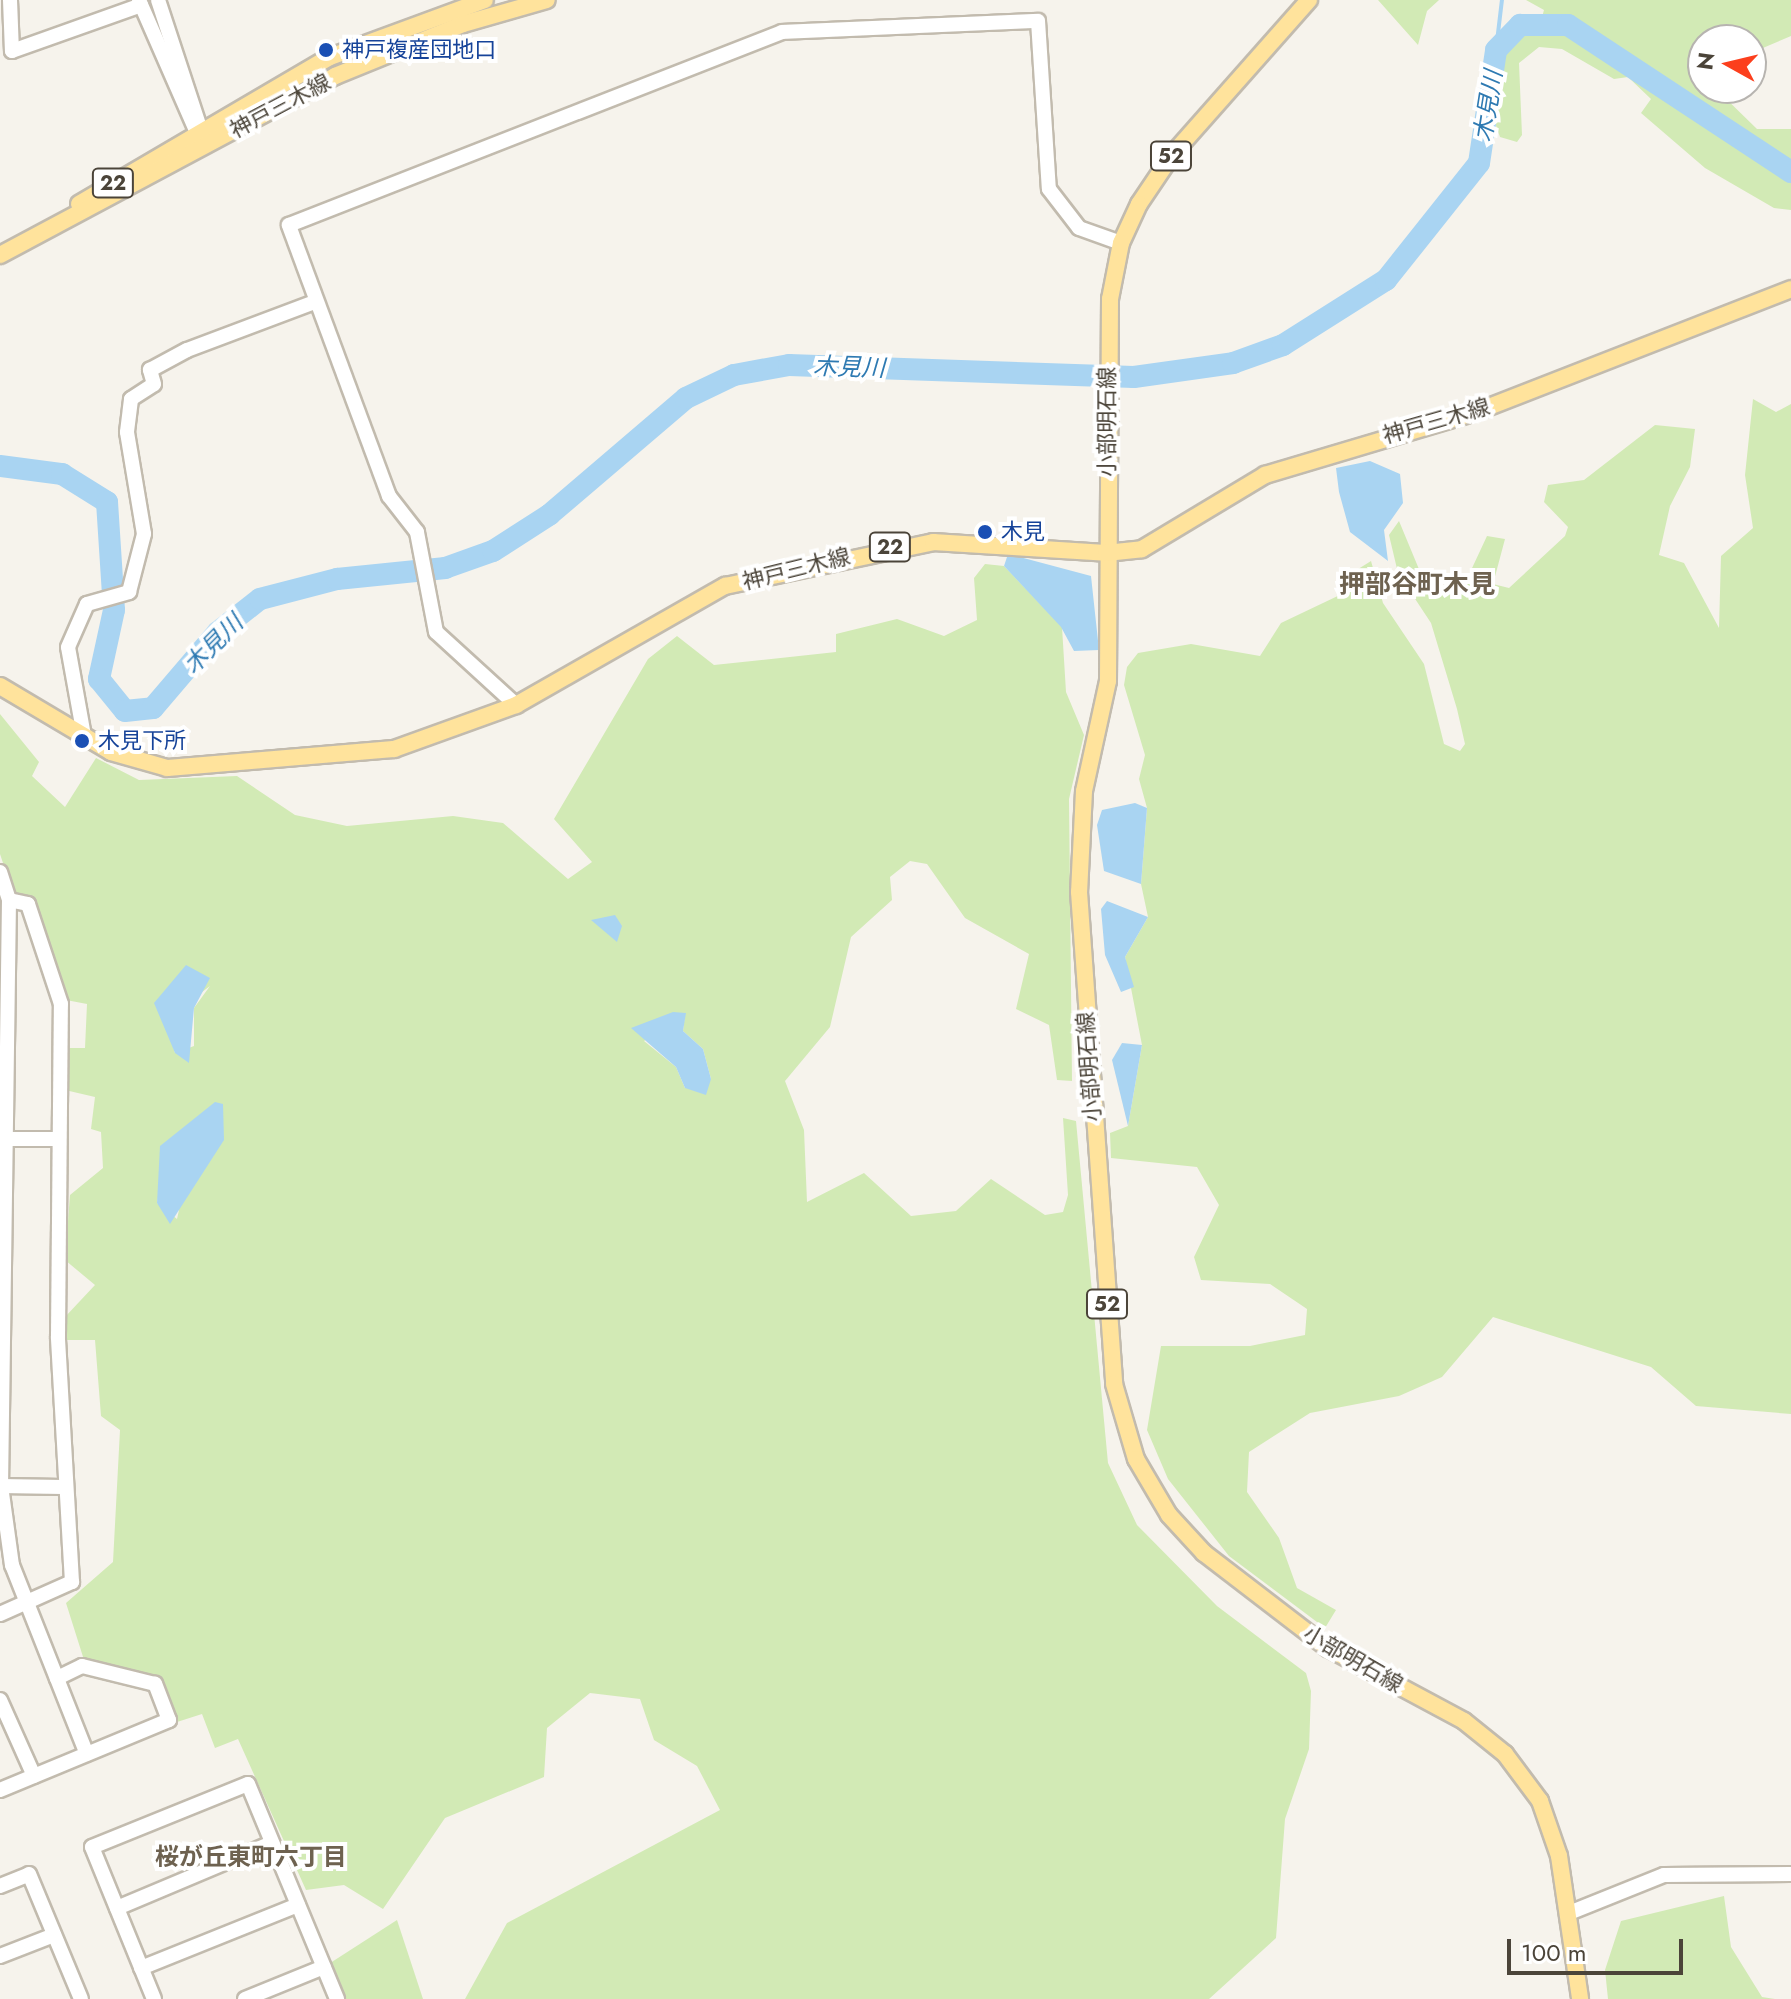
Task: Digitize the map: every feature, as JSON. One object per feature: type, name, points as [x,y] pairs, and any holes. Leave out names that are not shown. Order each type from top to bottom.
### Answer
[{"type":"main road","name":"神戸三木線","points":[[25,241],[197,129],[330,57],[485,0]]},
{"type":"main road","name":"神戸三木線","points":[[0,255],[204,145],[390,51],[547,0]]},
{"type":"main road","name":"小部明石線","points":[[1309,0],[1172,155],[1121,243],[1108,349],[1108,681],[1084,791],[1079,892],[1114,1384],[1136,1459],[1169,1515],[1271,1609],[1464,1721],[1505,1754],[1540,1801],[1569,1913],[1580,1999]]},
{"type":"main road","name":"神戸三木線","points":[[0,686],[84,736],[167,768],[394,749],[516,705],[725,586],[776,571],[933,542],[1106,553],[1142,549],[1278,470],[1476,412],[1791,289]]},
{"type":"street","points":[[10,0],[12,51],[140,2],[204,145]]},
{"type":"street","points":[[158,0],[197,129]]},
{"type":"street","points":[[516,705],[436,632],[430,584],[417,532],[389,496],[289,225],[782,32],[1038,21],[1049,189],[1079,228],[1121,243]]},
{"type":"street","points":[[84,736],[68,647],[87,604],[129,592],[144,534],[127,432],[131,399],[154,384],[150,370],[315,302]]},
{"type":"street","points":[[0,872],[9,900],[4,1038],[0,1486],[6,1567],[27,1602],[87,1754]]},
{"type":"street","points":[[0,1614],[72,1582],[63,1487],[59,1139],[61,1004],[28,904],[9,900]]},
{"type":"street","points":[[5,1139],[59,1139]]},
{"type":"street","points":[[0,1486],[63,1487]]},
{"type":"street","points":[[0,1790],[169,1720],[155,1684],[82,1666],[57,1678]]},
{"type":"street","points":[[0,1700],[34,1776]]},
{"type":"street","points":[[154,1999],[92,1847],[248,1784],[337,1999]]},
{"type":"street","points":[[117,1908],[272,1843]]},
{"type":"street","points":[[0,1886],[29,1874],[77,1998]]},
{"type":"street","points":[[1569,1913],[1664,1875],[1791,1874]]},
{"type":"street","points":[[141,1968],[298,1905]]},
{"type":"street","points":[[0,1956],[54,1935]]},
{"type":"street","points":[[245,1999],[324,1967]]},
{"type":"green space","points":[[1378,0],[1439,0],[1427,11],[1418,45]]},
{"type":"green space","points":[[1526,0],[1791,0],[1791,36],[1767,46],[1767,24],[1687,24],[1687,104],[1731,104],[1757,129],[1791,129],[1791,210],[1774,208],[1705,168],[1641,113],[1651,99],[1628,77],[1614,79],[1562,49],[1539,47],[1519,63],[1522,135],[1517,142],[1500,137],[1494,120],[1503,55],[1520,33],[1539,28],[1544,10]]},
{"type":"green space","points":[[1753,399],[1776,412],[1791,404],[1791,1414],[1696,1406],[1651,1367],[1493,1317],[1442,1377],[1399,1396],[1310,1413],[1249,1452],[1247,1492],[1279,1538],[1297,1588],[1336,1610],[1325,1628],[1229,1556],[1168,1479],[1147,1430],[1161,1346],[1250,1346],[1305,1335],[1307,1309],[1270,1284],[1201,1280],[1194,1257],[1219,1205],[1197,1167],[1111,1158],[1110,1133],[1128,1126],[1142,1045],[1125,957],[1148,917],[1141,884],[1147,808],[1139,779],[1145,755],[1124,685],[1127,667],[1138,653],[1191,644],[1260,656],[1281,623],[1344,593],[1347,576],[1371,561],[1383,603],[1424,664],[1444,744],[1460,751],[1465,744],[1431,623],[1398,573],[1389,535],[1399,521],[1421,574],[1459,596],[1487,536],[1505,539],[1493,584],[1509,588],[1565,536],[1568,527],[1544,502],[1548,485],[1584,480],[1655,425],[1695,429],[1690,467],[1670,506],[1659,555],[1684,563],[1719,628],[1721,556],[1753,528],[1745,475]]},
{"type":"green space","points":[[985,564],[1004,566],[1062,627],[1066,692],[1084,735],[1069,799],[1072,1081],[1057,1080],[1049,1025],[1016,1009],[1029,954],[965,918],[927,864],[910,861],[890,877],[892,900],[851,937],[830,1027],[785,1081],[804,1130],[807,1202],[864,1173],[911,1216],[956,1211],[991,1179],[1045,1215],[1063,1212],[1068,1195],[1063,1118],[1076,1121],[1108,1463],[1137,1525],[1217,1606],[1306,1673],[1311,1691],[1309,1749],[1285,1819],[1276,1938],[1209,1999],[465,1999],[507,1923],[720,1810],[697,1766],[654,1740],[640,1699],[590,1693],[547,1728],[544,1777],[445,1818],[383,1909],[344,1885],[306,1890],[238,1739],[215,1748],[202,1714],[177,1722],[156,1676],[84,1660],[66,1603],[113,1562],[120,1430],[101,1416],[95,1340],[66,1340],[65,1317],[95,1285],[65,1260],[70,1195],[103,1168],[101,1132],[91,1129],[95,1097],[65,1090],[66,1048],[85,1048],[87,1004],[66,1000],[33,899],[13,893],[0,854],[0,714],[39,762],[32,776],[65,807],[96,758],[139,780],[237,776],[295,815],[347,826],[453,816],[503,823],[568,879],[592,862],[554,819],[648,659],[677,636],[714,665],[836,652],[836,634],[897,619],[944,636],[977,620],[974,578]],"holes":[[[210,986],[194,1008],[194,1046],[175,1053],[165,1020]],[[685,1014],[683,1031],[703,1049],[711,1079],[685,1088],[676,1067],[644,1041]],[[164,1160],[179,1210],[177,1219],[157,1203]]]},
{"type":"green space","points":[[1724,1896],[1731,1947],[1762,1997],[1775,1999],[1608,1999],[1605,1970],[1621,1921]]},
{"type":"green space","points":[[397,1920],[423,1999],[337,1999],[324,1967]]},
{"type":"water","points":[[1370,461],[1400,474],[1403,503],[1384,530],[1388,561],[1350,532],[1339,492],[1336,468]]},
{"type":"water","points":[[1008,554],[1091,576],[1099,650],[1074,651],[1061,627],[1004,566]]},
{"type":"water","points":[[1135,803],[1147,808],[1141,884],[1104,871],[1097,825],[1102,810]]},
{"type":"water","points":[[1107,901],[1148,917],[1125,957],[1134,987],[1121,992],[1105,955],[1101,909]]},
{"type":"water","points":[[615,915],[622,926],[617,942],[591,920]]},
{"type":"water","points":[[186,965],[210,978],[194,1008],[189,1063],[175,1053],[154,1003]]},
{"type":"water","points":[[673,1012],[686,1013],[683,1031],[703,1049],[711,1079],[706,1095],[685,1088],[676,1067],[631,1028]]},
{"type":"water","points":[[1122,1043],[1142,1045],[1128,1126],[1112,1060]]},
{"type":"water","points":[[215,1102],[223,1104],[224,1140],[170,1224],[157,1203],[160,1146]]},
{"type":"waterway","points":[[1496,50],[1502,0]]},
{"type":"waterway","name":"木見川","points":[[0,466],[62,474],[107,502],[114,610],[99,679],[125,711],[153,708],[218,632],[260,599],[337,579],[445,568],[493,551],[549,515],[686,398],[734,375],[789,365],[1134,377],[1233,363],[1283,345],[1386,280],[1479,163],[1496,50],[1520,25],[1568,25],[1791,172]]},
{"type":"place","name":"神戸複産団地口","points":[[326,50]]},
{"type":"place","name":"木見","points":[[985,532]]},
{"type":"place","name":"木見下所","points":[[82,741]]},
{"type":"district","name":"押部谷町木見","points":[[1417,585]]},
{"type":"district","name":"桜が丘東町六丁目","points":[[251,1857]]}]
